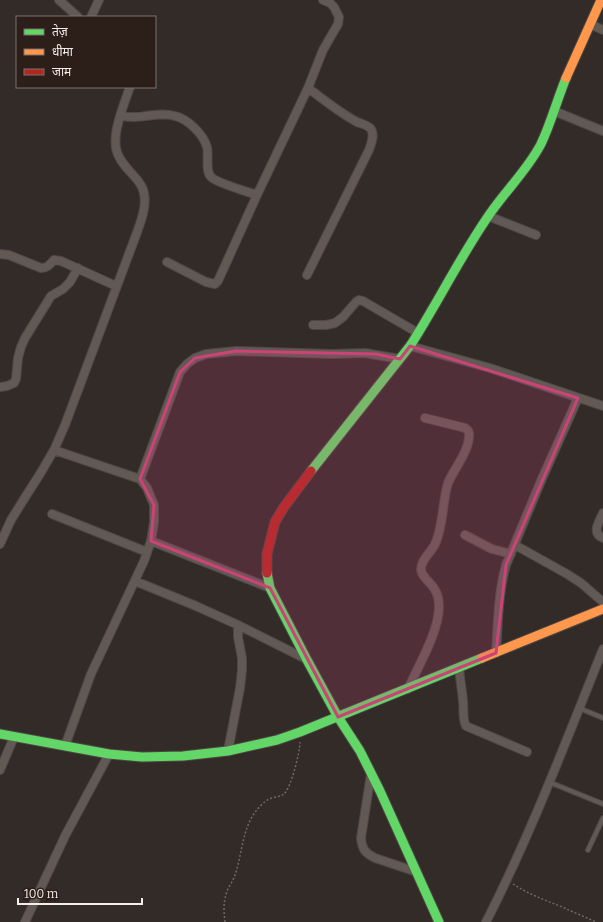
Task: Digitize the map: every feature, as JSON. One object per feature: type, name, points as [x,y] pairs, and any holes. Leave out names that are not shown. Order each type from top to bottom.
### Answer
[{"type":"street","points":[[59,0],[77,16]]},
{"type":"street","points":[[91,16],[99,0]]},
{"type":"street","points":[[167,262],[206,282],[215,284],[218,280],[308,88],[323,50],[338,24],[339,18],[334,7],[330,3],[322,0]]},
{"type":"street","points":[[439,922],[380,791],[360,751],[338,717],[270,588],[267,573],[267,554],[275,522],[284,507],[410,346],[488,216],[531,162],[541,143],[565,81],[601,0]]},
{"type":"street","points":[[590,24],[603,30]]},
{"type":"street","points":[[0,544],[11,520],[54,450],[65,425],[143,214],[145,200],[142,188],[121,161],[117,152],[116,141],[120,116],[130,88]]},
{"type":"street","points":[[307,275],[369,150],[373,135],[371,130],[366,126],[347,116],[308,88]]},
{"type":"street","points":[[554,111],[603,131]]},
{"type":"street","points":[[120,116],[144,117],[154,114],[165,114],[177,116],[190,123],[199,133],[206,147],[208,172],[212,178],[218,182],[257,195]]},
{"type":"street","points":[[488,216],[536,235]]},
{"type":"street","points":[[0,254],[9,255],[41,268],[45,268],[54,260],[58,260],[116,286]]},
{"type":"street","points":[[0,387],[14,383],[16,379],[18,358],[25,338],[51,296],[63,289],[70,282],[78,268]]},
{"type":"street","points":[[313,325],[335,323],[343,317],[356,302],[360,300],[418,333]]},
{"type":"street","points":[[410,346],[490,368],[603,406]]},
{"type":"street","points":[[140,479],[180,372],[195,358],[206,354],[236,351],[332,354],[365,353],[400,359]]},
{"type":"street","points":[[496,653],[503,577],[541,481],[578,398]]},
{"type":"street","points":[[408,689],[438,621],[439,599],[435,589],[423,575],[421,570],[422,564],[438,537],[446,489],[468,444],[470,435],[466,428],[425,418]]},
{"type":"street","points":[[54,450],[140,479],[147,488],[154,505],[154,522],[151,541],[147,552],[91,674],[65,746]]},
{"type":"street","points":[[603,513],[596,530],[599,537],[603,538]]},
{"type":"street","points":[[52,514],[147,552]]},
{"type":"street","points":[[465,535],[492,549],[511,554]]},
{"type":"street","points":[[151,541],[270,588]]},
{"type":"street","points":[[515,545],[581,583],[603,602]]},
{"type":"street","points":[[134,581],[238,625],[307,660]]},
{"type":"street","points":[[0,734],[108,754],[142,757],[183,756],[228,751],[277,740],[300,732],[603,609]]},
{"type":"street","points":[[228,751],[242,670],[238,625]]},
{"type":"street","points":[[486,922],[531,826],[603,649]]},
{"type":"street","points":[[459,668],[464,722],[466,726],[527,752]]},
{"type":"street","points":[[0,770],[14,737]]},
{"type":"street","points":[[25,922],[65,836],[108,754]]},
{"type":"street","points":[[371,774],[361,838],[364,850],[368,855],[375,858],[417,872]]},
{"type":"lane","points":[[579,708],[603,718]]},
{"type":"lane","points":[[549,782],[603,804]]},
{"type":"lane","points":[[588,850],[603,818]]},
{"type":"path","points":[[225,922],[224,907],[226,895],[235,876],[249,823],[262,804],[269,799],[284,793],[288,789],[300,747],[300,732]]},
{"type":"path","points":[[507,879],[534,896],[596,922]]},
{"type":"highlighted area","points":[[410,346],[578,398],[506,565],[496,653],[338,717],[270,588],[151,541],[154,505],[140,479],[180,372],[195,358],[236,351],[376,354],[400,359]]},
{"type":"traffic: fast","points":[[311,471],[410,346],[457,265],[477,234],[494,208],[535,154],[548,128],[566,78]]},
{"type":"traffic: fast","points":[[267,573],[270,588],[307,660],[338,717],[360,751],[380,791],[439,922]]},
{"type":"traffic: fast","points":[[0,734],[109,754],[142,757],[183,756],[228,751],[277,740],[300,732],[482,658]]},
{"type":"traffic: slow","points":[[566,78],[601,0]]},
{"type":"traffic: slow","points":[[482,658],[603,609]]},
{"type":"traffic: jam","points":[[267,573],[267,554],[275,522],[284,507],[311,471]]}]
